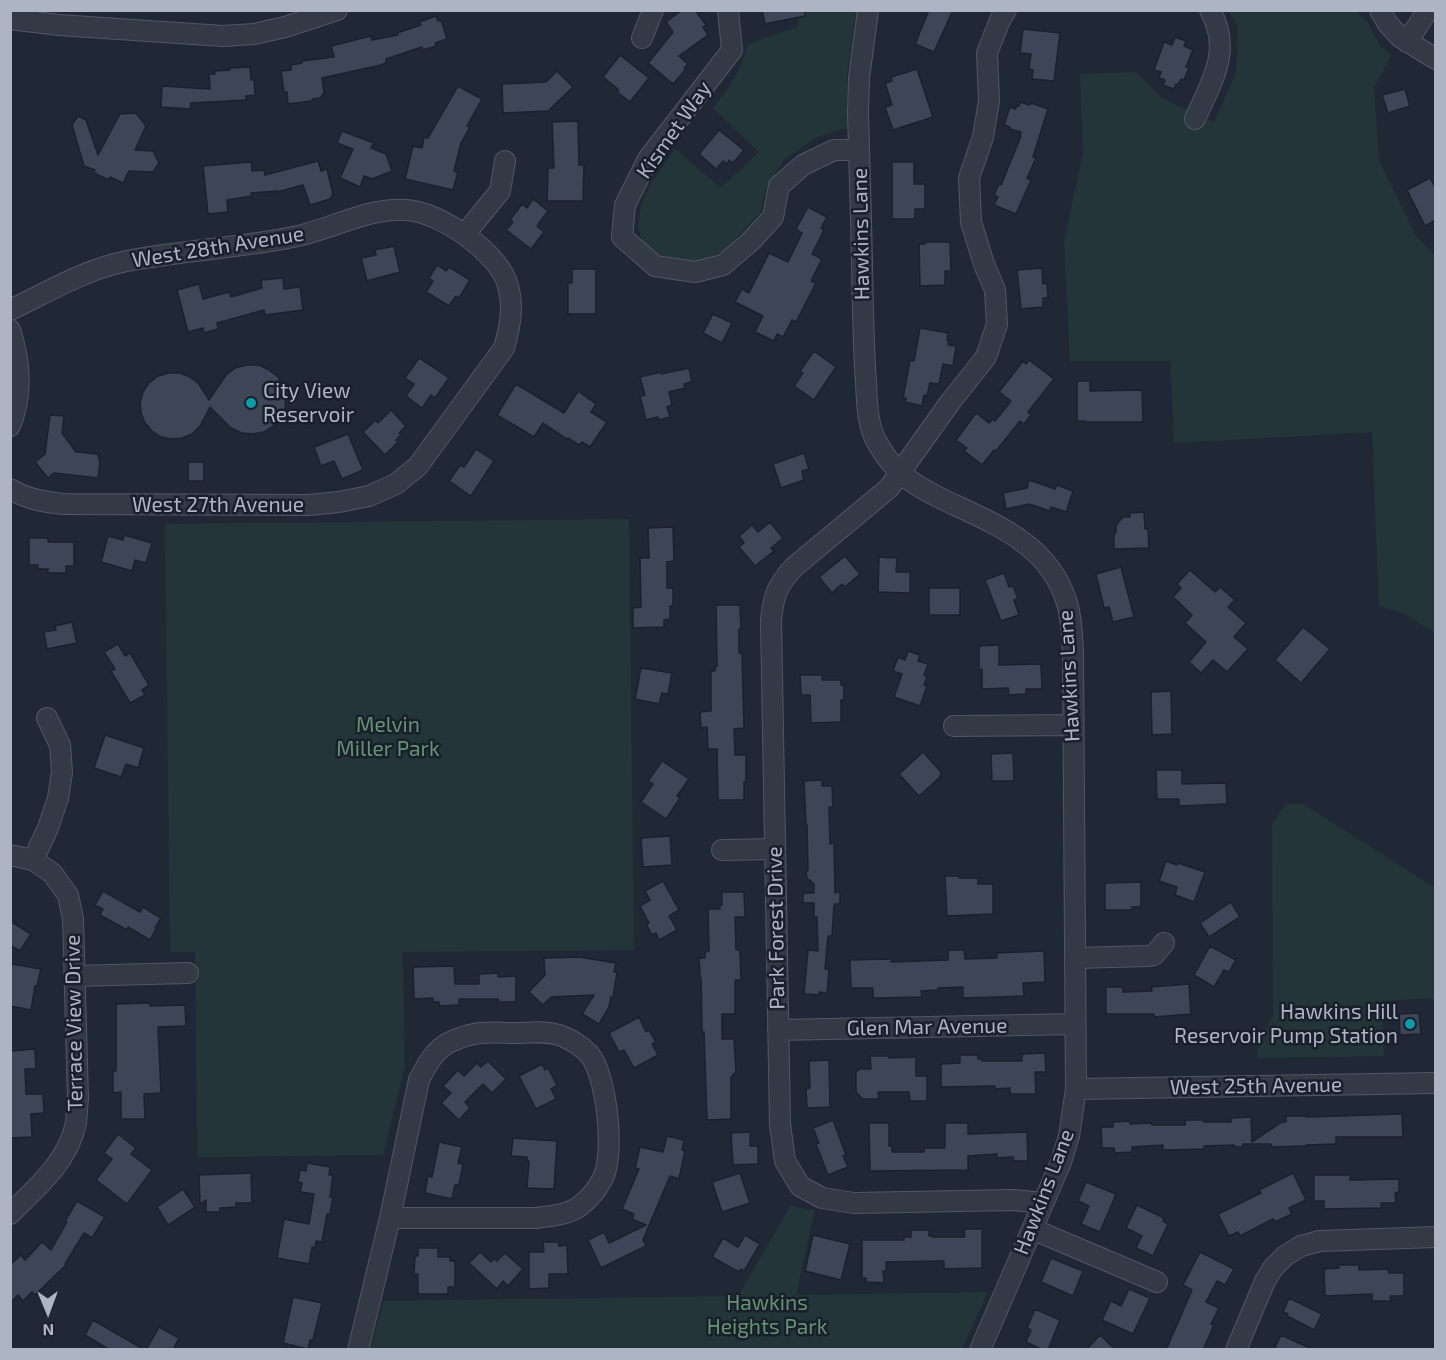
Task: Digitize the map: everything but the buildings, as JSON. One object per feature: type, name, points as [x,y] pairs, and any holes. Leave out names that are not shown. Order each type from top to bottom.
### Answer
[{"type":"street","points":[[10,19],[59,25],[224,36],[254,34],[338,10]]},
{"type":"street","points":[[642,38],[653,10]]},
{"type":"street","name":"Kismet Way","points":[[728,10],[732,51],[648,159],[625,205],[622,237],[655,267],[695,272],[723,265],[751,242],[773,217],[779,186],[803,165],[834,150],[859,150]]},
{"type":"street","name":"Hawkins Lane","points":[[868,10],[859,78],[858,113],[865,362],[870,424],[876,442],[899,473],[918,487],[1005,530],[1030,546],[1044,560],[1058,581],[1067,604],[1071,628],[1076,1089],[1070,1136],[985,1348]]},
{"type":"street","name":"Park Forest Drive","points":[[1006,10],[999,20],[987,53],[989,101],[983,137],[969,178],[971,222],[995,290],[997,324],[986,357],[951,401],[889,488],[794,567],[782,580],[773,598],[771,619],[774,849],[780,1124],[785,1161],[800,1186],[822,1198],[854,1203],[1013,1200],[1043,1203]]},
{"type":"street","points":[[1195,120],[1220,57],[1220,37],[1210,10]]},
{"type":"street","points":[[1380,10],[1394,31],[1407,42],[1436,59]]},
{"type":"street","points":[[1407,42],[1428,10]]},
{"type":"street","points":[[465,234],[500,191],[505,161]]},
{"type":"street","name":"West 28th Avenue","points":[[10,310],[91,272],[126,261],[298,236],[384,211],[408,210],[433,215]]},
{"type":"street","name":"West 27th Avenue","points":[[10,489],[40,502],[63,504],[309,505],[369,496],[396,484],[418,466],[504,348],[510,328],[511,303],[508,283],[499,268],[484,250],[465,234],[433,215]]},
{"type":"street","points":[[10,330],[17,354],[19,376],[17,398],[10,426]]},
{"type":"street","points":[[33,860],[55,808],[62,772],[60,745],[47,718]]},
{"type":"street","points":[[954,726],[1073,725]]},
{"type":"street","points":[[722,850],[774,849]]},
{"type":"street","name":"Terrace View Drive","points":[[10,855],[33,860],[52,873],[68,895],[73,919],[78,1099],[75,1124],[66,1151],[51,1173],[10,1214]]},
{"type":"street","points":[[1075,958],[1149,956],[1156,953],[1164,943]]},
{"type":"street","points":[[74,976],[188,973]]},
{"type":"street","name":"Glen Mar Avenue","points":[[778,1030],[1075,1024]]},
{"type":"street","points":[[358,1350],[390,1218],[419,1080],[435,1054],[448,1043],[479,1033],[546,1032],[577,1044],[589,1054],[597,1067],[604,1094],[608,1127],[608,1160],[603,1177],[591,1195],[579,1207],[560,1214],[536,1218],[390,1218]]},
{"type":"street","name":"West 25th Avenue","points":[[1076,1089],[1436,1083]]},
{"type":"street","points":[[1032,1229],[1157,1282]]},
{"type":"street","points":[[1236,1350],[1265,1281],[1273,1268],[1285,1256],[1301,1246],[1320,1241],[1436,1237]]},
{"type":"green space","points":[[797,11],[856,11],[847,75],[847,128],[817,137],[785,159],[767,186],[760,213],[727,248],[705,261],[671,261],[645,248],[638,229],[641,206],[652,181],[675,149],[721,188],[759,152],[713,108],[734,78],[748,44],[799,26]]},
{"type":"green space","points":[[1228,11],[1355,11],[1367,21],[1379,45],[1391,55],[1374,88],[1379,160],[1416,236],[1435,256],[1435,633],[1405,614],[1379,606],[1372,432],[1174,443],[1170,361],[1070,361],[1064,242],[1083,152],[1080,74],[1136,72],[1162,98],[1214,123],[1236,72],[1238,26]]},
{"type":"green space","name":"Melvin Miller Park","points":[[629,519],[634,950],[403,952],[405,1066],[383,1155],[197,1157],[195,952],[170,952],[165,524]]},
{"type":"green space","points":[[1286,804],[1303,804],[1435,888],[1435,998],[1382,1001],[1384,1056],[1257,1058],[1258,1042],[1273,1016],[1272,824]]},
{"type":"green space","name":"Hawkins Heights Park","points":[[791,1205],[815,1210],[796,1295],[988,1292],[962,1349],[371,1349],[383,1301],[738,1296]]},
{"type":"place","name":"City View Reservoir","points":[[251,403]]},
{"type":"place","name":"Hawkins Hill Reservoir Pump Station","points":[[1410,1024]]}]
